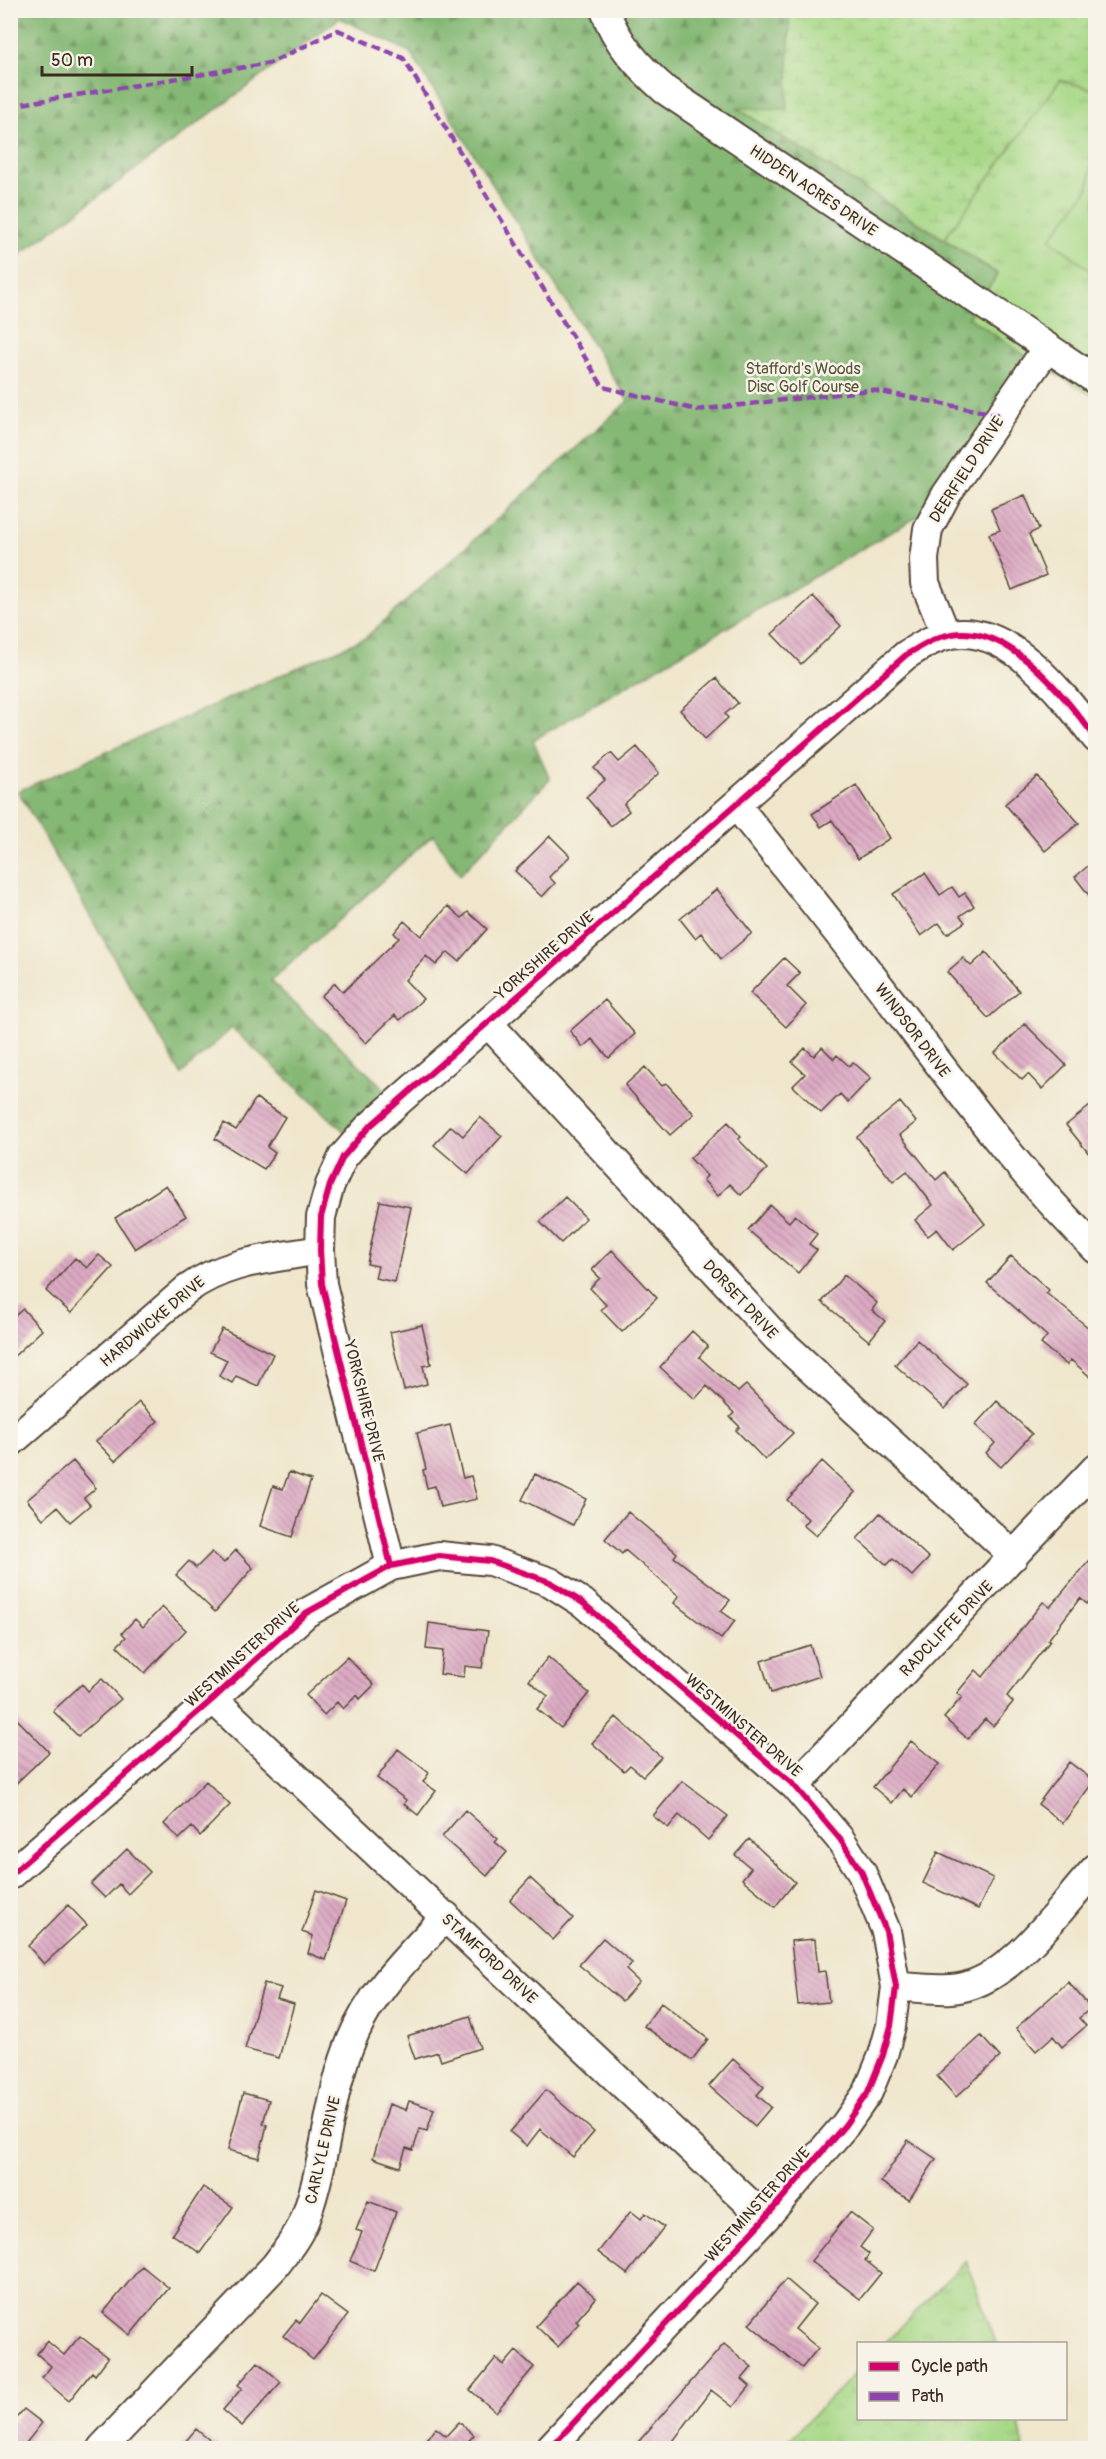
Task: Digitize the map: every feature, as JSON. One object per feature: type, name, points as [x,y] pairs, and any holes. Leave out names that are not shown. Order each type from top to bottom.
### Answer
[{"type":"street","name":"HIDDEN ACRES DRIVE","points":[[605,10],[622,45],[643,70],[665,90],[1095,380]]},
{"type":"street","name":"DEERFIELD DRIVE","points":[[946,635],[925,583],[924,559],[928,529],[946,495],[1047,348]]},
{"type":"street","name":"YORKSHIRE DRIVE","points":[[391,1566],[322,1284],[321,1217],[330,1185],[343,1157],[368,1128],[906,655],[932,639],[955,633],[981,636],[1015,651],[1041,672],[1095,738]]},
{"type":"street","name":"WINDSOR DRIVE","points":[[736,805],[822,911],[990,1130],[1057,1211],[1095,1249]]},
{"type":"street","name":"DORSET DRIVE","points":[[488,1023],[777,1338],[1014,1556]]},
{"type":"street","name":"HARDWICKE DRIVE","points":[[10,1443],[207,1274],[233,1265],[320,1250]]},
{"type":"street","name":"RADCLIFFE DRIVE","points":[[795,1786],[1095,1468]]},
{"type":"street","name":"WESTMINSTER DRIVE","points":[[10,1875],[213,1699],[306,1613],[391,1566],[438,1556],[490,1562],[550,1582],[583,1603],[795,1786],[840,1839],[861,1871],[886,1931],[896,1987],[891,2026],[868,2092],[845,2125],[765,2218],[550,2448]]},
{"type":"street","name":"STAMFORD DRIVE","points":[[213,1699],[765,2218]]},
{"type":"street","points":[[896,1987],[952,1989],[974,1984],[998,1973],[1015,1960],[1095,1868]]},
{"type":"street","name":"CARLYLE DRIVE","points":[[102,2448],[275,2266],[293,2242],[306,2218],[350,2041],[359,2022],[384,1984],[446,1916]]},
{"type":"green space","name":"Stafford's Woods Disc Golf Course","points":[[11,11],[790,11],[787,110],[738,109],[998,274],[968,317],[1033,361],[931,509],[533,740],[550,779],[460,875],[433,835],[271,981],[398,1102],[358,1144],[232,1028],[181,1074],[18,791],[365,638],[628,401],[410,52],[340,18],[11,261]]},
{"type":"green space","points":[[790,11],[1095,11],[1095,90],[1060,80],[944,239],[737,108],[787,109]]},
{"type":"green space","points":[[1060,80],[1095,90],[1095,397],[1033,361],[968,317],[998,274],[944,239]]},
{"type":"green space","points":[[1095,140],[1095,274],[1050,239],[1089,188],[1092,145]]},
{"type":"green space","points":[[966,2261],[996,2342],[886,2342]]},
{"type":"green space","points":[[857,2371],[857,2420],[1018,2420],[1024,2448],[781,2448]]},
{"type":"building","points":[[1025,495],[1039,529],[1029,534],[1046,575],[1012,590],[989,534],[1000,530],[991,509]]},
{"type":"building","points":[[813,596],[841,626],[801,664],[772,634]]},
{"type":"building","points":[[716,678],[738,703],[725,714],[728,718],[705,739],[680,710]]},
{"type":"building","points":[[637,747],[659,773],[624,804],[629,811],[611,826],[586,797],[605,780],[594,768],[611,753],[619,762]]},
{"type":"building","points":[[1037,776],[1079,823],[1045,851],[1005,804]]},
{"type":"building","points":[[856,785],[890,838],[858,859],[832,820],[821,827],[812,814]]},
{"type":"building","points":[[550,836],[570,856],[549,877],[555,883],[542,897],[515,871]]},
{"type":"building","points":[[1095,860],[1095,903],[1075,877]]},
{"type":"building","points":[[925,873],[940,895],[952,887],[959,897],[965,893],[974,906],[960,916],[965,922],[947,934],[939,923],[921,936],[893,894]]},
{"type":"building","points":[[717,889],[752,933],[721,959],[701,933],[695,938],[680,919]]},
{"type":"building","points":[[448,906],[462,918],[468,912],[487,929],[459,961],[448,952],[436,965],[426,956],[405,980],[423,999],[400,1020],[395,1015],[366,1043],[321,996],[335,983],[343,992],[399,938],[394,933],[404,921],[421,936]]},
{"type":"building","points":[[986,952],[1019,991],[988,1018],[947,972],[963,958],[971,966]]},
{"type":"building","points":[[784,958],[800,973],[787,986],[806,1005],[786,1027],[750,993]]},
{"type":"building","points":[[605,1000],[635,1034],[609,1058],[592,1039],[583,1047],[570,1031]]},
{"type":"building","points":[[1025,1024],[1066,1065],[1042,1089],[1028,1074],[1022,1080],[995,1053]]},
{"type":"building","points":[[822,1047],[834,1059],[837,1055],[849,1066],[853,1062],[871,1078],[848,1102],[840,1094],[821,1113],[793,1086],[805,1074],[792,1062],[805,1048],[814,1056]]},
{"type":"building","points":[[645,1067],[662,1086],[666,1083],[694,1114],[670,1135],[625,1085]]},
{"type":"building","points":[[256,1098],[285,1117],[267,1147],[275,1153],[264,1169],[215,1139],[224,1123],[236,1130]]},
{"type":"building","points":[[900,1102],[916,1122],[900,1135],[936,1180],[945,1172],[985,1224],[953,1250],[937,1229],[928,1236],[915,1220],[933,1205],[907,1171],[893,1182],[857,1137]]},
{"type":"building","points":[[1095,1102],[1095,1161],[1066,1125]]},
{"type":"building","points":[[480,1117],[502,1136],[468,1174],[434,1145],[451,1126],[463,1136]]},
{"type":"building","points":[[728,1122],[741,1137],[738,1139],[767,1169],[741,1195],[730,1184],[718,1196],[703,1180],[707,1176],[690,1158]]},
{"type":"building","points":[[166,1185],[186,1216],[135,1249],[115,1218]]},
{"type":"building","points":[[565,1197],[586,1218],[561,1243],[540,1222]]},
{"type":"building","points":[[380,1201],[411,1207],[395,1282],[375,1278],[378,1266],[367,1264]]},
{"type":"building","points":[[770,1205],[789,1222],[795,1215],[817,1234],[809,1244],[817,1250],[798,1273],[748,1230]]},
{"type":"building","points":[[612,1250],[657,1298],[622,1332],[601,1310],[606,1305],[590,1288],[600,1278],[592,1270]]},
{"type":"building","points":[[99,1255],[113,1267],[71,1313],[46,1291],[75,1258],[87,1268]]},
{"type":"building","points":[[1011,1256],[1049,1290],[1046,1293],[1095,1333],[1095,1381],[1071,1360],[1067,1365],[1041,1344],[1047,1336],[987,1283]]},
{"type":"building","points":[[844,1275],[877,1303],[872,1310],[885,1321],[869,1341],[822,1302]]},
{"type":"building","points":[[23,1309],[42,1330],[10,1360],[10,1320]]},
{"type":"building","points":[[422,1325],[431,1364],[423,1366],[427,1384],[404,1390],[390,1332]]},
{"type":"building","points":[[222,1329],[273,1354],[258,1386],[236,1376],[232,1383],[219,1376],[227,1360],[210,1352]]},
{"type":"building","points":[[692,1331],[708,1346],[699,1357],[738,1392],[746,1385],[793,1433],[765,1460],[736,1430],[740,1427],[730,1417],[734,1413],[707,1386],[695,1399],[660,1367]]},
{"type":"building","points":[[917,1340],[967,1384],[945,1409],[895,1365]]},
{"type":"building","points":[[997,1401],[1032,1434],[1001,1467],[986,1453],[995,1443],[975,1425]]},
{"type":"building","points":[[139,1402],[158,1421],[115,1461],[96,1441]]},
{"type":"building","points":[[450,1425],[463,1478],[471,1476],[477,1499],[440,1507],[435,1486],[427,1488],[423,1470],[426,1469],[417,1433]]},
{"type":"building","points":[[73,1461],[96,1488],[84,1498],[90,1505],[70,1522],[57,1507],[43,1519],[27,1500]]},
{"type":"building","points":[[822,1461],[855,1492],[816,1536],[803,1525],[808,1519],[787,1500]]},
{"type":"building","points":[[289,1472],[311,1480],[292,1537],[260,1526],[273,1486],[283,1489]]},
{"type":"building","points":[[535,1474],[586,1499],[573,1525],[522,1500]]},
{"type":"building","points":[[628,1512],[677,1553],[674,1557],[730,1600],[721,1611],[735,1621],[721,1639],[674,1603],[679,1596],[625,1550],[622,1554],[605,1539]]},
{"type":"building","points":[[880,1513],[929,1558],[912,1576],[893,1559],[887,1565],[857,1539]]},
{"type":"building","points":[[236,1550],[253,1568],[215,1612],[176,1575],[189,1561],[196,1568],[212,1552],[224,1563]]},
{"type":"building","points":[[1095,1554],[1095,1593],[1087,1604],[1080,1598],[1007,1696],[1013,1702],[993,1726],[985,1719],[968,1739],[944,1718],[962,1697],[957,1693],[976,1670],[983,1677],[1043,1602],[1050,1607]]},
{"type":"building","points":[[162,1607],[186,1630],[145,1673],[117,1646],[126,1637],[122,1633],[135,1619],[143,1627]]},
{"type":"building","points":[[429,1623],[488,1631],[482,1668],[465,1666],[464,1677],[440,1674],[443,1651],[426,1649]]},
{"type":"building","points":[[810,1645],[820,1676],[771,1693],[761,1661]]},
{"type":"building","points":[[347,1657],[374,1685],[360,1699],[357,1695],[343,1709],[337,1702],[324,1715],[306,1695]]},
{"type":"building","points":[[548,1657],[589,1693],[561,1728],[537,1709],[548,1696],[529,1681]]},
{"type":"building","points":[[102,1679],[121,1699],[78,1736],[53,1711],[82,1684],[88,1691]]},
{"type":"building","points":[[10,1712],[49,1752],[10,1789]]},
{"type":"building","points":[[616,1717],[661,1757],[643,1776],[630,1765],[624,1771],[592,1743]]},
{"type":"building","points":[[911,1741],[939,1764],[912,1797],[903,1789],[892,1803],[873,1787]]},
{"type":"building","points":[[398,1749],[429,1773],[423,1782],[436,1791],[418,1815],[404,1804],[406,1800],[377,1778]]},
{"type":"building","points":[[1069,1762],[1094,1781],[1063,1823],[1038,1804]]},
{"type":"building","points":[[206,1781],[230,1805],[200,1836],[192,1827],[179,1839],[164,1824]]},
{"type":"building","points":[[682,1781],[728,1816],[708,1840],[679,1815],[668,1828],[653,1816]]},
{"type":"building","points":[[465,1810],[498,1839],[495,1842],[507,1852],[487,1876],[442,1837]]},
{"type":"building","points":[[749,1839],[795,1882],[775,1907],[742,1879],[751,1868],[735,1855]]},
{"type":"building","points":[[127,1849],[150,1872],[128,1894],[119,1884],[105,1898],[91,1884]]},
{"type":"building","points":[[938,1852],[993,1878],[978,1909],[923,1883]]},
{"type":"building","points":[[530,1878],[573,1918],[553,1940],[510,1900]]},
{"type":"building","points":[[316,1890],[346,1901],[326,1960],[308,1953],[313,1936],[302,1932]]},
{"type":"building","points":[[68,1905],[87,1925],[44,1964],[28,1946]]},
{"type":"building","points":[[603,1938],[632,1963],[626,1970],[639,1982],[622,2001],[579,1965]]},
{"type":"building","points":[[815,1939],[818,1972],[825,1971],[829,2002],[798,2005],[791,1941]]},
{"type":"building","points":[[1068,1982],[1091,2008],[1079,2018],[1086,2026],[1062,2047],[1053,2036],[1036,2051],[1016,2028]]},
{"type":"building","points":[[264,1983],[281,1988],[277,1999],[294,2004],[279,2058],[245,2049]]},
{"type":"building","points":[[661,2003],[708,2039],[692,2060],[644,2026]]},
{"type":"building","points":[[470,2016],[480,2048],[441,2061],[438,2052],[415,2059],[407,2036]]},
{"type":"building","points":[[981,2036],[1000,2057],[956,2097],[937,2076]]},
{"type":"building","points":[[733,2059],[764,2087],[757,2095],[771,2107],[755,2126],[709,2086]]},
{"type":"building","points":[[546,2090],[594,2132],[573,2157],[540,2129],[527,2146],[510,2132]]},
{"type":"building","points":[[243,2093],[269,2100],[263,2124],[267,2125],[259,2158],[228,2150]]},
{"type":"building","points":[[409,2101],[434,2109],[427,2131],[420,2129],[413,2150],[406,2148],[400,2167],[373,2158],[389,2104],[406,2110]]},
{"type":"building","points":[[908,2140],[936,2159],[909,2200],[881,2182]]},
{"type":"building","points":[[203,2187],[233,2207],[200,2253],[172,2234]]},
{"type":"building","points":[[368,2201],[396,2212],[374,2271],[350,2261],[362,2232],[356,2230]]},
{"type":"building","points":[[631,2211],[641,2219],[645,2213],[664,2227],[627,2274],[598,2252]]},
{"type":"building","points":[[850,2212],[873,2230],[860,2247],[869,2254],[865,2260],[881,2273],[860,2299],[811,2261]]},
{"type":"building","points":[[142,2266],[169,2288],[130,2335],[103,2313]]},
{"type":"building","points":[[786,2279],[815,2304],[795,2329],[818,2348],[802,2368],[749,2324]]},
{"type":"building","points":[[577,2281],[596,2298],[576,2321],[579,2324],[558,2347],[536,2326]]},
{"type":"building","points":[[321,2295],[348,2315],[313,2360],[283,2336],[296,2320],[300,2323]]},
{"type":"building","points":[[80,2336],[108,2358],[95,2375],[92,2372],[69,2401],[42,2378],[51,2366],[37,2354],[47,2341],[64,2355]]},
{"type":"building","points":[[724,2344],[752,2367],[742,2379],[750,2386],[733,2407],[711,2390],[668,2448],[633,2448]]},
{"type":"building","points":[[516,2351],[534,2367],[496,2412],[470,2390],[496,2358],[504,2365]]},
{"type":"building","points":[[258,2362],[281,2382],[242,2426],[223,2410],[242,2388],[238,2385]]},
{"type":"building","points":[[24,2409],[42,2423],[22,2448],[10,2448],[10,2425]]},
{"type":"building","points":[[459,2422],[474,2435],[462,2448],[418,2448],[436,2428],[446,2436]]},
{"type":"building","points":[[196,2429],[219,2448],[180,2448]]},
{"type":"marked path","points":[[10,106],[270,63],[338,30],[403,58],[603,387],[697,410],[871,390],[1001,415]]},
{"type":"cycle path","points":[[391,1566],[322,1284],[321,1217],[330,1185],[343,1157],[368,1128],[906,655],[922,645],[952,634],[974,634],[995,640],[1034,667],[1069,703],[1096,738]]},
{"type":"cycle path","points":[[10,1875],[213,1699],[306,1613],[391,1566],[439,1556],[490,1561],[550,1582],[583,1603],[795,1786],[840,1839],[861,1871],[886,1931],[896,1987],[891,2026],[883,2055],[868,2092],[845,2125],[765,2218],[550,2448]]}]
